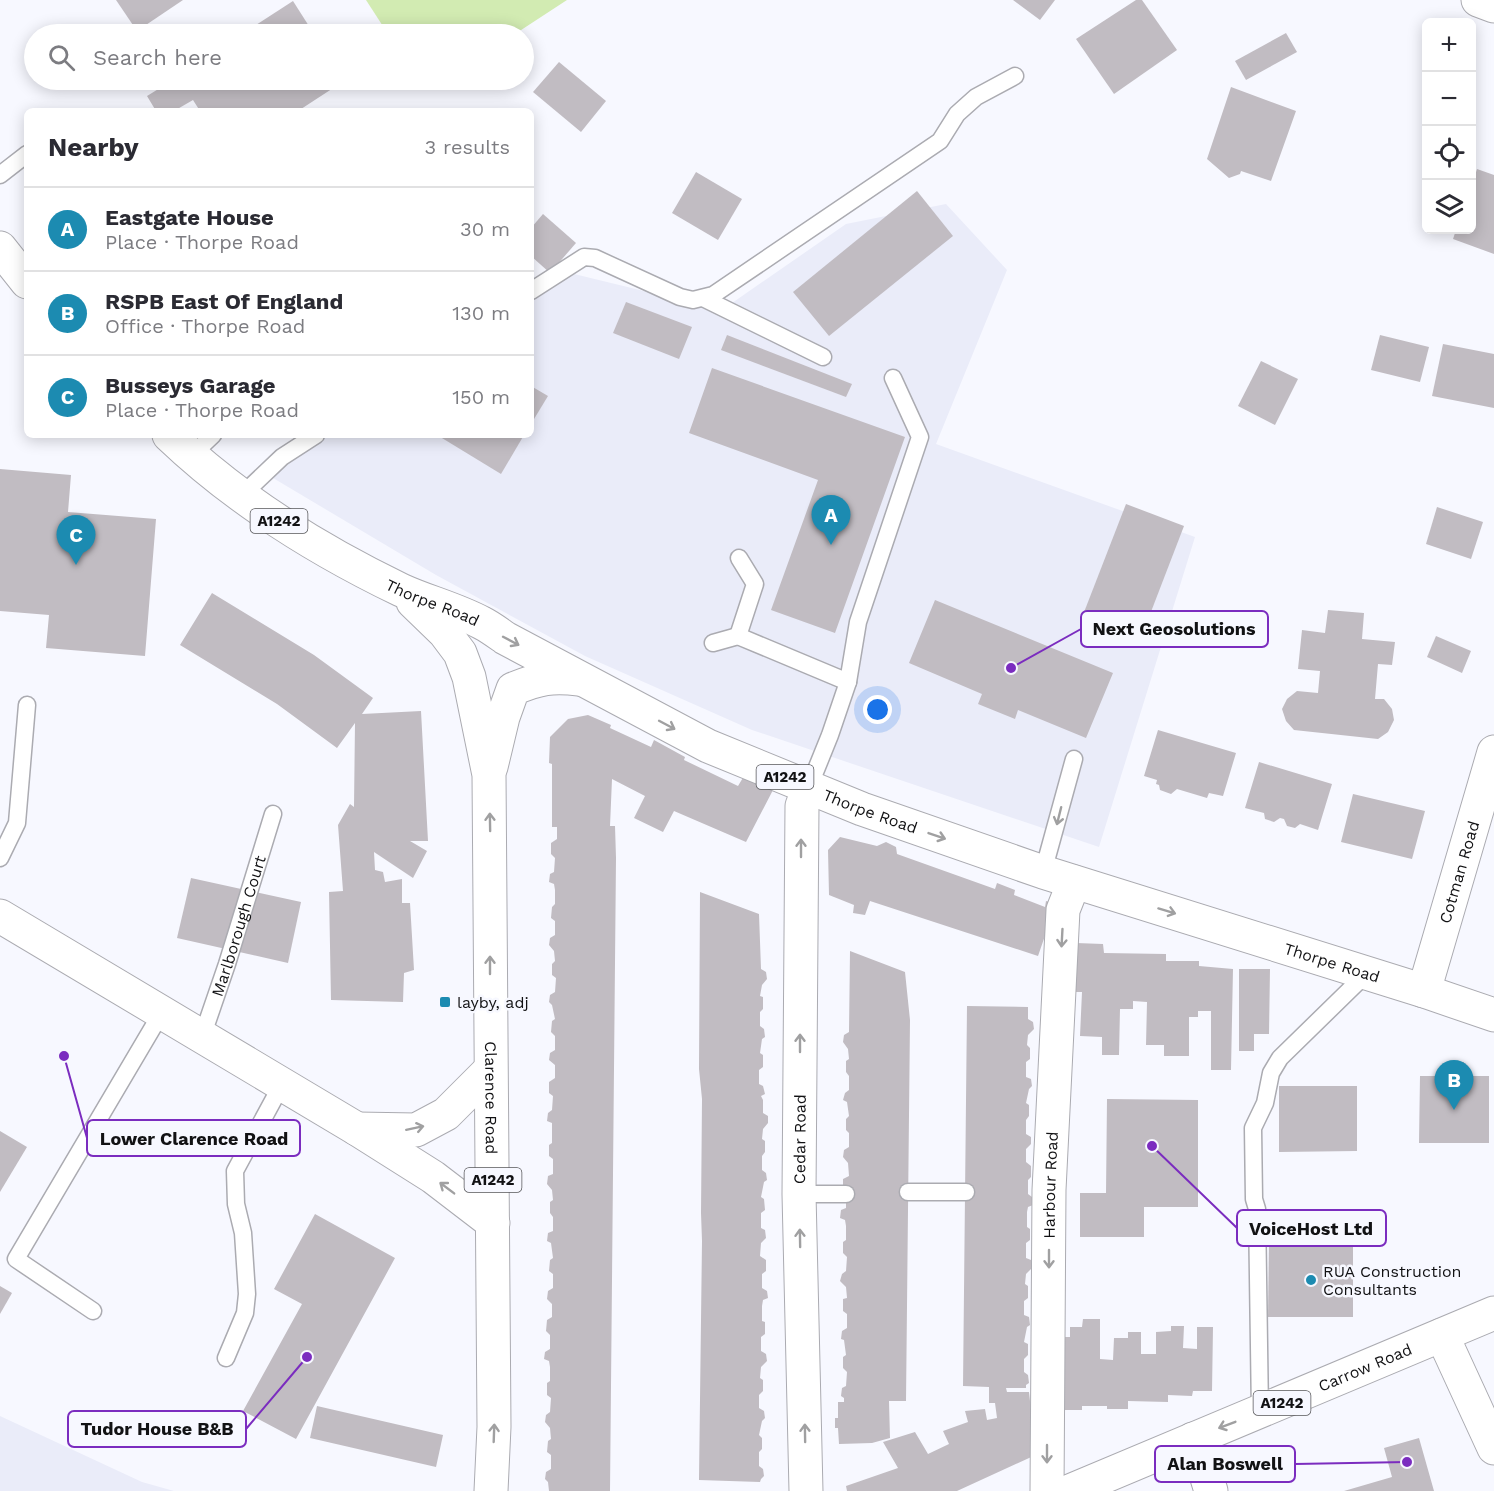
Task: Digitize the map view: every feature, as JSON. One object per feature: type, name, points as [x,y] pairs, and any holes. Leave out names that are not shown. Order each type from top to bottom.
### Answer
[{"type":"main road","points":[[1478,0],[1494,6]]},
{"type":"main road","points":[[0,249],[24,278]]},
{"type":"main road","name":"Thorpe Road","points":[[191,442],[242,496],[312,542],[401,590],[482,623],[505,638],[708,746],[862,809],[1043,872],[1494,1015]]},
{"type":"main road","name":"Clarence Road","points":[[401,590],[445,633],[460,653],[469,677],[489,775],[494,1427],[491,1491]]},
{"type":"main road","name":"Clarence Road","points":[[489,775],[503,717],[513,689],[534,680],[555,676],[586,680]]},
{"type":"main road","name":"Cotman Road","points":[[1424,991],[1494,752]]},
{"type":"main road","name":"Cedar Road","points":[[806,1491],[800,1194],[802,806],[808,787]]},
{"type":"main road","name":"Harbour Road","points":[[1047,1491],[1040,1190],[1063,910],[1074,882]]},
{"type":"main road","points":[[0,916],[357,1129],[433,1177],[493,1223]]},
{"type":"main road","points":[[357,1129],[417,1130],[446,1114],[490,1070]]},
{"type":"main road","name":"Carrow Road","points":[[1070,1491],[1494,1313]]},
{"type":"main road","points":[[1442,1335],[1494,1448]]},
{"type":"main road","points":[[1193,1439],[1211,1491]]},
{"type":"lane","points":[[534,289],[584,257],[595,258],[680,297],[693,300],[703,298],[723,288],[940,141],[957,114],[970,103],[1015,76]]},
{"type":"lane","points":[[0,176],[24,156]]},
{"type":"lane","points":[[703,298],[823,357]]},
{"type":"lane","points":[[808,787],[830,735],[848,682],[858,622],[920,437],[893,378]]},
{"type":"lane","points":[[242,496],[282,457],[311,438]]},
{"type":"lane","points":[[738,636],[755,584],[739,558]]},
{"type":"lane","points":[[713,643],[738,636],[848,682]]},
{"type":"lane","points":[[0,858],[17,823],[27,705]]},
{"type":"lane","points":[[1043,872],[1074,759]]},
{"type":"lane","name":"Marlborough Court","points":[[202,1037],[273,814]]},
{"type":"lane","points":[[1260,1413],[1257,1209],[1254,1198],[1252,1128],[1265,1103],[1271,1073],[1280,1058],[1367,973]]},
{"type":"lane","points":[[93,1311],[16,1259],[162,1012]]},
{"type":"lane","points":[[226,1358],[244,1313],[247,1294],[243,1233],[236,1203],[235,1171],[282,1084]]},
{"type":"lane","points":[[908,1192],[966,1192]]},
{"type":"lane","points":[[800,1194],[846,1194]]},
{"type":"shaded area","points":[[946,204],[1007,270],[936,444],[1195,537],[1099,847],[752,730],[585,656],[436,575],[268,475],[324,438],[534,438],[534,298],[570,273],[722,310],[846,224]]},
{"type":"shaded area","points":[[0,1416],[142,1482],[174,1491],[0,1491]]},
{"type":"green space","points":[[366,0],[567,0],[530,24],[382,24]]},
{"type":"building","points":[[116,0],[183,0],[147,24],[132,24]]},
{"type":"building","points":[[1013,0],[1055,0],[1040,20]]},
{"type":"building","points":[[1136,0],[1142,0],[1177,50],[1114,94],[1076,39]]},
{"type":"building","points":[[293,1],[308,24],[257,24]]},
{"type":"building","points":[[1286,33],[1297,52],[1246,80],[1235,61]]},
{"type":"building","points":[[559,62],[606,101],[581,132],[533,92]]},
{"type":"building","points":[[1231,87],[1296,111],[1271,181],[1241,171],[1240,174],[1229,178],[1207,159]]},
{"type":"building","points":[[157,90],[330,90],[303,108],[198,108],[193,100],[179,108],[154,108],[147,96]]},
{"type":"building","points":[[1477,169],[1494,175],[1494,254],[1453,239],[1455,234],[1476,234]]},
{"type":"building","points":[[696,172],[742,199],[718,240],[672,213]]},
{"type":"building","points":[[917,191],[953,236],[829,336],[793,292]]},
{"type":"building","points":[[543,214],[576,243],[550,273],[534,259],[534,224]]},
{"type":"building","points":[[626,302],[692,327],[679,359],[613,333]]},
{"type":"building","points":[[727,335],[852,384],[846,397],[721,350]]},
{"type":"building","points":[[1380,335],[1429,347],[1420,382],[1371,370]]},
{"type":"building","points":[[1443,344],[1494,354],[1494,408],[1432,396]]},
{"type":"building","points":[[1261,361],[1298,379],[1275,425],[1238,406]]},
{"type":"building","points":[[712,368],[905,437],[835,633],[771,610],[818,480],[689,433]]},
{"type":"building","points":[[534,388],[548,396],[534,419]]},
{"type":"building","points":[[442,438],[522,438],[501,474]]},
{"type":"building","points":[[0,469],[71,475],[68,512],[156,519],[145,656],[46,648],[49,615],[0,611]]},
{"type":"building","points":[[1126,504],[1184,526],[1139,643],[1081,620]]},
{"type":"building","points":[[1437,507],[1483,522],[1471,559],[1426,544]]},
{"type":"building","points":[[212,593],[314,655],[373,698],[362,714],[421,711],[428,841],[410,841],[427,851],[413,878],[374,852],[375,870],[383,872],[385,882],[402,879],[402,903],[410,903],[414,970],[404,973],[403,1002],[331,1000],[329,892],[343,891],[338,825],[350,804],[354,807],[355,723],[337,748],[277,704],[180,645]]},
{"type":"building","points":[[935,600],[1113,673],[1086,738],[1018,710],[1015,719],[978,704],[982,694],[909,663]]},
{"type":"building","points":[[1328,610],[1364,613],[1362,639],[1395,642],[1392,665],[1378,664],[1375,699],[1384,699],[1392,709],[1394,720],[1388,732],[1378,739],[1294,730],[1286,721],[1282,709],[1287,699],[1297,691],[1318,693],[1320,671],[1298,669],[1302,630],[1325,633]]},
{"type":"building","points":[[1436,636],[1471,651],[1462,673],[1427,657]]},
{"type":"building","points":[[588,715],[651,747],[654,740],[685,757],[684,760],[738,786],[744,776],[773,790],[746,842],[674,811],[663,832],[634,818],[645,796],[612,779],[610,826],[615,826],[616,858],[610,1491],[549,1491],[548,1482],[545,1479],[546,1472],[551,1469],[551,1455],[547,1452],[548,1441],[551,1439],[550,1428],[545,1422],[546,1415],[550,1412],[551,1398],[547,1395],[547,1383],[550,1381],[550,1367],[549,1361],[544,1359],[545,1352],[550,1349],[550,1335],[546,1331],[547,1320],[552,1317],[552,1304],[547,1299],[548,1291],[553,1288],[553,1274],[549,1271],[550,1260],[553,1258],[551,1243],[547,1241],[548,1233],[553,1231],[550,1202],[553,1200],[552,1190],[547,1184],[548,1176],[553,1174],[553,1159],[549,1156],[549,1145],[552,1143],[552,1123],[547,1121],[548,1113],[552,1110],[553,1096],[549,1093],[549,1082],[555,1078],[555,1065],[549,1060],[550,1053],[555,1050],[555,1036],[551,1032],[552,1021],[555,1019],[552,1005],[549,1002],[550,995],[555,992],[556,978],[552,975],[552,964],[555,961],[554,951],[549,945],[550,938],[555,935],[555,921],[551,918],[552,907],[555,904],[555,890],[554,884],[549,882],[550,874],[554,872],[555,858],[551,854],[551,843],[557,839],[557,827],[552,827],[550,737],[568,719]]},
{"type":"building","points":[[1158,730],[1236,753],[1223,796],[1209,793],[1207,798],[1177,789],[1171,794],[1160,790],[1159,785],[1156,784],[1157,780],[1144,776]]},
{"type":"building","points":[[1259,762],[1332,784],[1318,830],[1300,824],[1295,828],[1287,826],[1284,819],[1280,818],[1274,822],[1265,819],[1264,813],[1245,808]]},
{"type":"building","points":[[1353,794],[1425,811],[1412,859],[1341,842]]},
{"type":"building","points":[[840,837],[877,846],[886,842],[896,847],[897,854],[995,889],[997,883],[1015,890],[1014,895],[1045,907],[1046,901],[1056,904],[1038,956],[870,901],[865,915],[853,913],[854,905],[829,895],[828,850]]},
{"type":"building","points":[[191,878],[301,902],[288,963],[177,938]]},
{"type":"building","points":[[700,892],[759,914],[761,969],[766,972],[767,979],[762,985],[760,996],[763,997],[763,1009],[760,1012],[760,1026],[764,1029],[765,1037],[762,1039],[760,1053],[763,1055],[763,1067],[759,1070],[759,1084],[763,1086],[765,1094],[761,1096],[763,1113],[768,1116],[768,1123],[763,1129],[762,1139],[765,1141],[765,1152],[762,1156],[762,1170],[766,1173],[767,1180],[764,1182],[761,1197],[764,1199],[765,1210],[761,1213],[761,1228],[765,1230],[766,1238],[761,1243],[760,1256],[766,1260],[766,1271],[762,1274],[762,1288],[767,1291],[768,1298],[763,1300],[762,1306],[765,1334],[761,1337],[761,1351],[766,1354],[767,1361],[761,1367],[760,1378],[763,1380],[763,1391],[759,1395],[759,1408],[764,1411],[765,1418],[762,1421],[759,1435],[762,1438],[762,1449],[759,1452],[759,1466],[763,1469],[764,1476],[760,1482],[699,1480],[702,1241],[702,1099],[699,1069]]},
{"type":"building","points":[[1076,943],[1103,944],[1104,953],[1166,954],[1166,961],[1199,961],[1199,966],[1233,969],[1231,1070],[1211,1070],[1211,1011],[1198,1011],[1198,1017],[1189,1017],[1189,1056],[1164,1056],[1164,1045],[1146,1045],[1147,1002],[1133,1001],[1133,1009],[1120,1009],[1119,1055],[1102,1055],[1102,1037],[1080,1036],[1082,992],[1073,992]]},
{"type":"building","points":[[850,951],[905,972],[910,1020],[906,1401],[889,1401],[890,1438],[872,1443],[839,1444],[835,1418],[838,1418],[838,1402],[844,1402],[841,1396],[842,1388],[846,1386],[847,1372],[843,1368],[843,1357],[846,1355],[844,1340],[841,1339],[842,1331],[847,1328],[847,1314],[843,1311],[843,1299],[847,1298],[846,1287],[840,1281],[842,1274],[846,1271],[847,1257],[843,1253],[843,1242],[846,1240],[846,1226],[845,1220],[840,1218],[841,1210],[846,1208],[843,1179],[849,1176],[848,1163],[843,1157],[844,1150],[849,1147],[846,1119],[849,1116],[847,1102],[843,1100],[845,1093],[849,1090],[846,1061],[849,1059],[848,1049],[843,1042],[844,1035],[849,1032]]},
{"type":"building","points":[[1239,969],[1270,969],[1269,1034],[1254,1034],[1254,1051],[1239,1051]]},
{"type":"building","points":[[967,1006],[1028,1007],[1028,1019],[1033,1022],[1034,1029],[1028,1035],[1027,1045],[1030,1048],[1030,1059],[1026,1062],[1026,1077],[1031,1079],[1032,1086],[1029,1089],[1026,1103],[1029,1105],[1029,1116],[1026,1120],[1026,1134],[1031,1137],[1031,1144],[1026,1149],[1026,1162],[1031,1166],[1028,1194],[1032,1197],[1033,1205],[1028,1207],[1027,1212],[1030,1240],[1026,1243],[1026,1258],[1031,1260],[1032,1268],[1026,1274],[1025,1284],[1028,1286],[1028,1298],[1024,1301],[1024,1315],[1029,1317],[1030,1325],[1027,1327],[1024,1342],[1028,1344],[1028,1355],[1024,1359],[1024,1372],[1028,1375],[1029,1383],[1026,1388],[1006,1388],[1007,1392],[1029,1392],[1031,1410],[1040,1409],[1040,1453],[957,1491],[847,1491],[846,1486],[898,1468],[883,1442],[915,1432],[928,1454],[949,1444],[943,1431],[968,1422],[965,1411],[985,1409],[987,1420],[997,1418],[995,1403],[989,1403],[989,1387],[963,1386]]},
{"type":"building","points":[[1446,1062],[1464,1062],[1464,1076],[1489,1076],[1489,1143],[1419,1143],[1420,1076],[1446,1076]]},
{"type":"building","points":[[1279,1086],[1357,1086],[1357,1151],[1279,1152]]},
{"type":"building","points":[[1107,1099],[1198,1100],[1198,1207],[1144,1207],[1144,1237],[1080,1237],[1080,1193],[1106,1193]]},
{"type":"building","points":[[0,1131],[27,1147],[0,1192]]},
{"type":"building","points":[[315,1214],[395,1258],[296,1439],[243,1411],[302,1304],[274,1289]]},
{"type":"building","name":"RUA Construction Consultants","points":[[1269,1241],[1353,1242],[1353,1317],[1268,1317]]},
{"type":"building","points":[[0,1286],[12,1293],[0,1314]]},
{"type":"building","points":[[1083,1319],[1100,1319],[1100,1359],[1113,1360],[1114,1338],[1128,1338],[1128,1332],[1141,1332],[1141,1354],[1156,1354],[1156,1332],[1171,1331],[1171,1326],[1184,1326],[1183,1348],[1197,1349],[1197,1327],[1213,1327],[1212,1391],[1193,1391],[1192,1396],[1168,1395],[1168,1402],[1128,1401],[1128,1409],[1082,1406],[1082,1410],[1063,1410],[1064,1337],[1070,1337],[1070,1327],[1082,1327]]},
{"type":"building","points":[[317,1406],[443,1435],[436,1467],[310,1438]]},
{"type":"building","points":[[1419,1438],[1434,1491],[1344,1491],[1392,1477],[1384,1448]]},
{"type":"place","name":"Eastgate House","points":[[831,545]]},
{"type":"place","name":"Busseys Garage","points":[[76,565]]},
{"type":"place","name":"Next Geosolutions","points":[[1011,668]]},
{"type":"place","name":"layby, adj","points":[[445,1002]]},
{"type":"place","name":"Lower Clarence Road","points":[[64,1056]]},
{"type":"place","name":"RSPB East Of England","points":[[1454,1110]]},
{"type":"place","name":"VoiceHost Ltd","points":[[1152,1146]]},
{"type":"place","name":"RUA Construction Consultants","points":[[1311,1280]]},
{"type":"place","name":"Tudor House B&B","points":[[307,1357]]},
{"type":"place","name":"Alan Boswell","points":[[1407,1462]]}]
